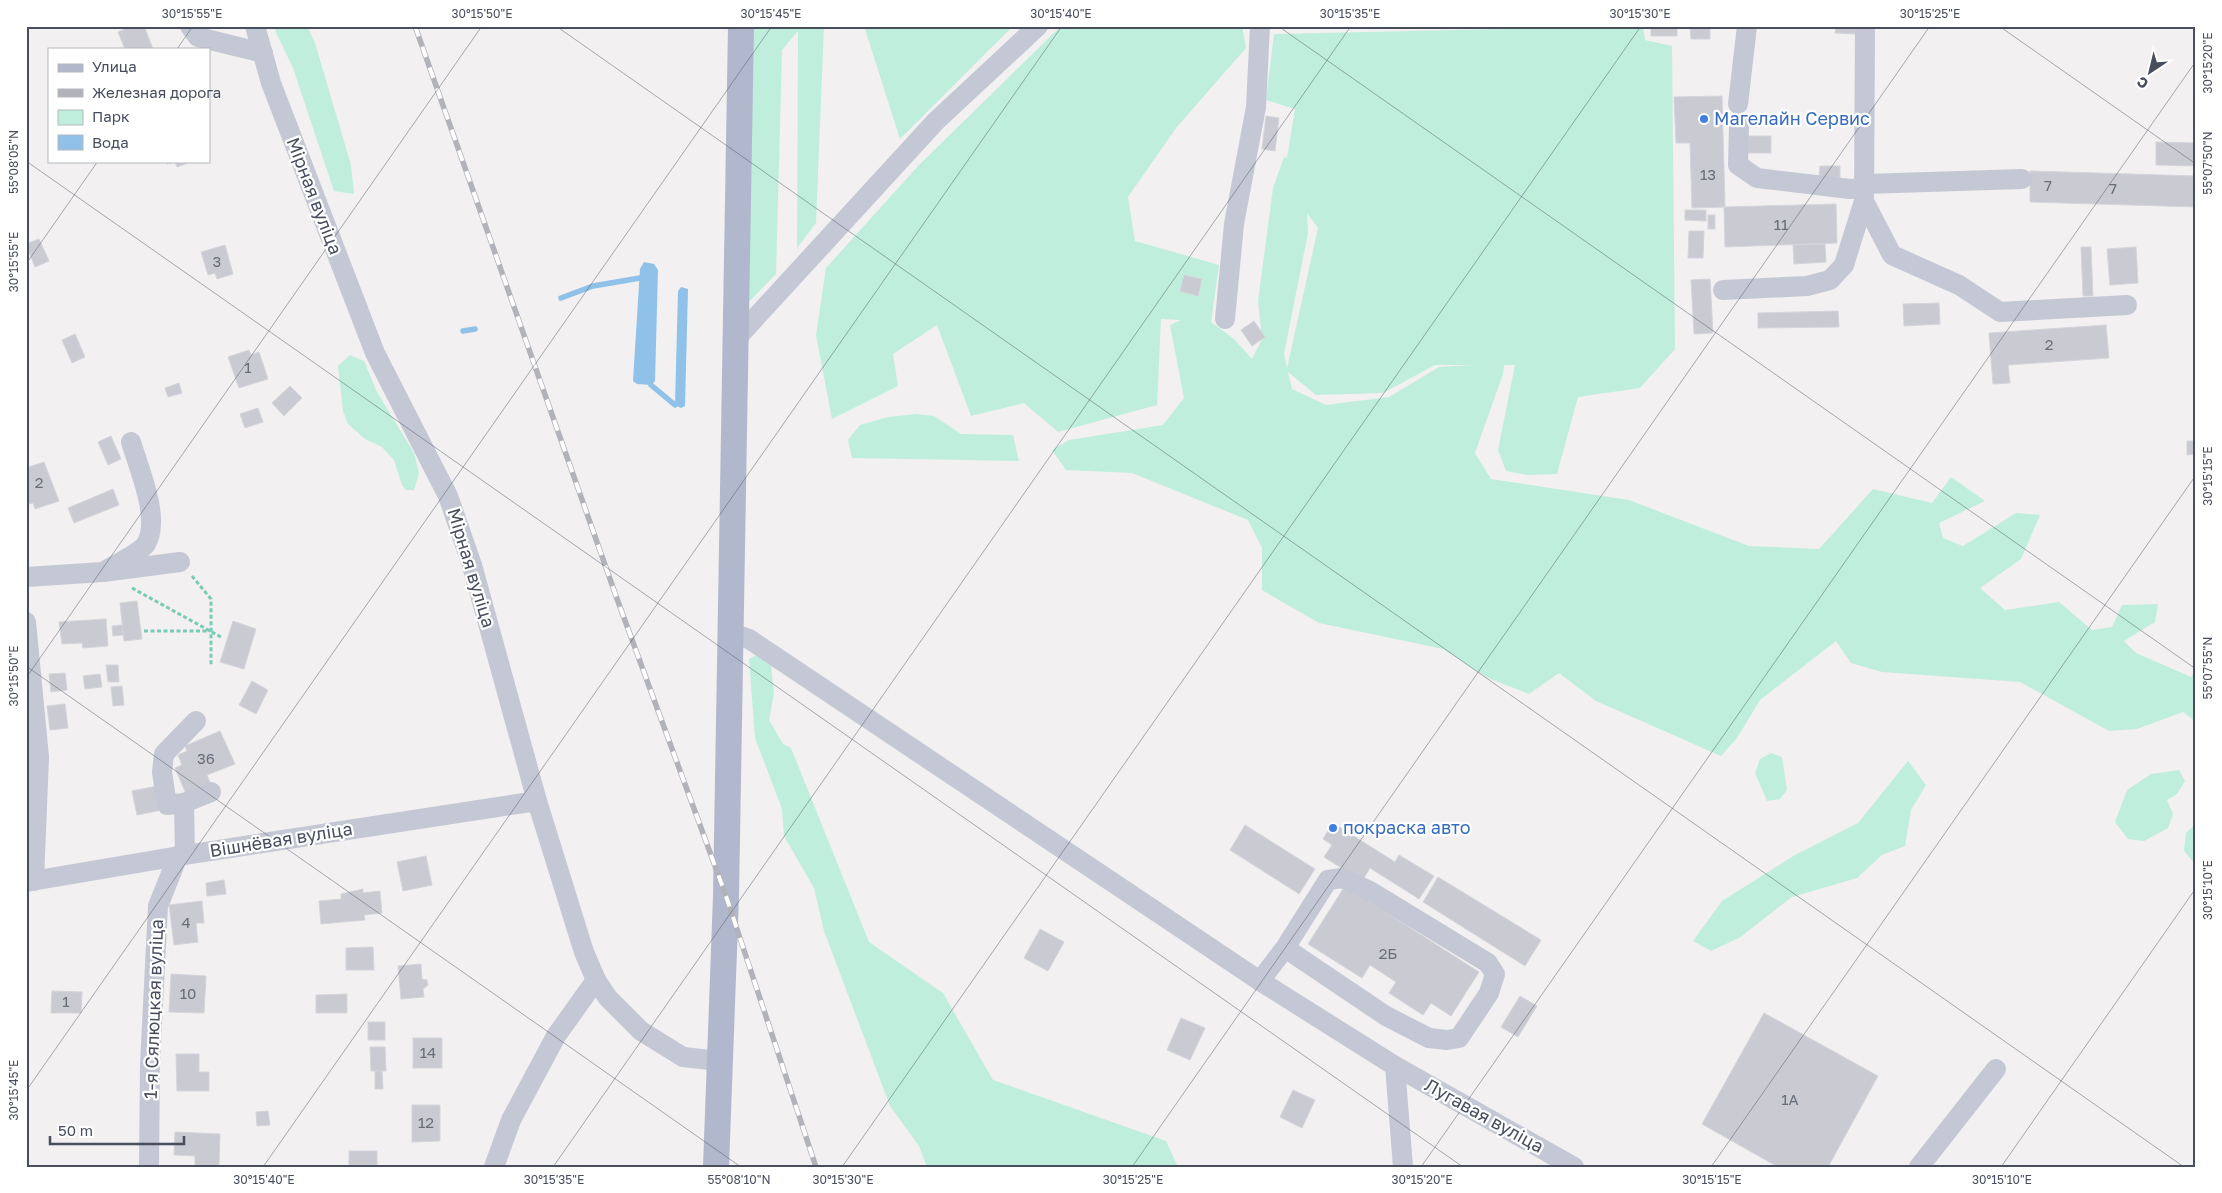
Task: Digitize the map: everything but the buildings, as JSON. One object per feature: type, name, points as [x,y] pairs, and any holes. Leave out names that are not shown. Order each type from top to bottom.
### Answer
[{"type":"main road","points":[[716,1167],[726,896],[729,632],[741,26]]},
{"type":"street","points":[[190,26],[198,37],[263,53]]},
{"type":"street","name":"Мірная вуліца","points":[[255,26],[271,83],[375,352],[448,496],[472,565],[537,801],[584,952],[596,980],[608,998],[641,1031],[683,1057],[719,1061]]},
{"type":"street","points":[[735,340],[936,120],[1038,26]]},
{"type":"street","points":[[1225,319],[1234,224],[1256,107],[1260,26]]},
{"type":"street","points":[[1738,104],[1747,26]]},
{"type":"street","points":[[1723,290],[1807,286],[1830,280],[1844,265],[1864,191],[1865,26]]},
{"type":"street","points":[[1739,126],[1738,164],[1757,178],[1864,191],[2022,179]]},
{"type":"street","points":[[1864,191],[1892,255],[1959,285],[2000,312],[2127,305]]},
{"type":"street","points":[[104,572],[145,545],[152,527],[149,504],[131,442]]},
{"type":"street","points":[[26,576],[104,572],[180,562]]},
{"type":"street","points":[[26,622],[39,757],[30,882]]},
{"type":"street","name":"Лугавая вуліца","points":[[729,632],[749,639],[1260,981],[1395,1066],[1574,1167]]},
{"type":"street","points":[[196,721],[164,754],[162,772],[166,805],[184,803],[211,792]]},
{"type":"street","name":"Вішнёвая вуліца","points":[[30,882],[181,855],[537,801]]},
{"type":"street","points":[[181,855],[184,803]]},
{"type":"street","name":"1-я Сялюцкая вуліца","points":[[149,1167],[150,1064],[158,906],[181,855]]},
{"type":"street","points":[[1260,981],[1285,948],[1328,880],[1342,878],[1370,891],[1488,963],[1495,974],[1489,993],[1459,1038],[1447,1040],[1429,1038],[1386,1016],[1285,948]]},
{"type":"street","points":[[494,1167],[511,1120],[556,1036],[596,980]]},
{"type":"street","points":[[1395,1066],[1403,1167]]},
{"type":"street","points":[[1919,1167],[1996,1069]]},
{"type":"path","points":[[180,562],[211,599],[211,666]]},
{"type":"path","points":[[104,572],[221,637]]},
{"type":"path","points":[[144,631],[211,631]]},
{"type":"green space","points":[[273,26],[307,26],[315,43],[351,165],[354,194],[334,191],[293,68]]},
{"type":"green space","points":[[749,26],[824,26],[816,223],[797,248],[798,31],[782,50],[776,274],[742,309]]},
{"type":"green space","points":[[864,26],[1013,26],[900,139]]},
{"type":"green space","points":[[1061,26],[1242,26],[1246,48],[1176,128],[1128,197],[1135,241],[1219,265],[1211,322],[1234,339],[1252,359],[1262,339],[1258,301],[1273,188],[1284,157],[1287,158],[1295,109],[1266,100],[1274,34],[1643,26],[1645,40],[1672,46],[1675,349],[1640,388],[1578,397],[1557,474],[1527,475],[1506,471],[1498,450],[1515,365],[1504,365],[1503,374],[1475,453],[1491,479],[1629,500],[1749,546],[1819,549],[1873,489],[1932,503],[1951,477],[1985,501],[1939,523],[1943,538],[1963,546],[2016,513],[2040,515],[2021,559],[1980,588],[2005,610],[2059,602],[2092,630],[2112,627],[2122,605],[2158,604],[2155,622],[2124,641],[2136,653],[2191,677],[2196,669],[2196,722],[2183,712],[2137,729],[2109,731],[2020,682],[1882,672],[1851,663],[1836,641],[1760,700],[1737,738],[1721,756],[1596,701],[1559,673],[1529,694],[1488,678],[1443,649],[1319,623],[1262,590],[1262,548],[1248,520],[1132,473],[1066,470],[1052,450],[1069,440],[1163,425],[1184,398],[1170,325],[1181,320],[1161,319],[1157,405],[1058,432],[1024,403],[971,416],[937,325],[893,354],[898,386],[832,419],[816,335],[826,268],[918,166]],"holes":[[[1307,213],[1318,228],[1287,368],[1284,354],[1308,233]],[[1435,365],[1474,365],[1439,367],[1389,397],[1326,405],[1292,389],[1288,372],[1316,395],[1383,393]]]},
{"type":"green space","points":[[350,355],[364,361],[377,392],[414,453],[419,473],[414,490],[406,490],[402,485],[394,460],[382,447],[365,439],[348,424],[343,411],[338,366]]},
{"type":"green space","points":[[916,414],[934,416],[961,434],[1013,435],[1019,461],[852,458],[848,440],[860,425],[888,417]]},
{"type":"green space","points":[[759,654],[771,664],[774,693],[769,720],[783,744],[791,748],[869,942],[943,993],[993,1080],[1166,1141],[1178,1167],[927,1167],[919,1146],[890,1106],[824,931],[814,888],[784,836],[782,809],[755,738],[749,659]]},
{"type":"green space","points":[[1771,753],[1782,757],[1787,790],[1780,799],[1767,801],[1755,773],[1760,759]]},
{"type":"green space","points":[[1908,761],[1926,785],[1911,810],[1905,846],[1882,855],[1857,878],[1792,897],[1739,938],[1711,951],[1693,941],[1722,901],[1795,855],[1858,823]]},
{"type":"green space","points":[[2179,770],[2185,781],[2177,794],[2167,800],[2173,814],[2168,828],[2144,841],[2128,839],[2115,822],[2127,790],[2151,774]]},
{"type":"green space","points":[[2196,823],[2196,865],[2184,851],[2186,833]]},
{"type":"water","points":[[644,262],[654,264],[658,270],[655,381],[651,385],[637,384],[633,381],[640,269]]},
{"type":"water","points":[[681,287],[688,289],[685,406],[681,408],[675,405],[678,291]]},
{"type":"waterway","points":[[561,298],[593,286],[640,278]]},
{"type":"waterway","points":[[463,331],[475,329]]},
{"type":"waterway","points":[[651,385],[675,405]]},
{"type":"railway","points":[[415,26],[616,596],[726,896],[816,1167]]},
{"type":"place","name":"Магелайн Сервис","points":[[1704,119]]},
{"type":"place","name":"покраска авто","points":[[1333,828]]}]
